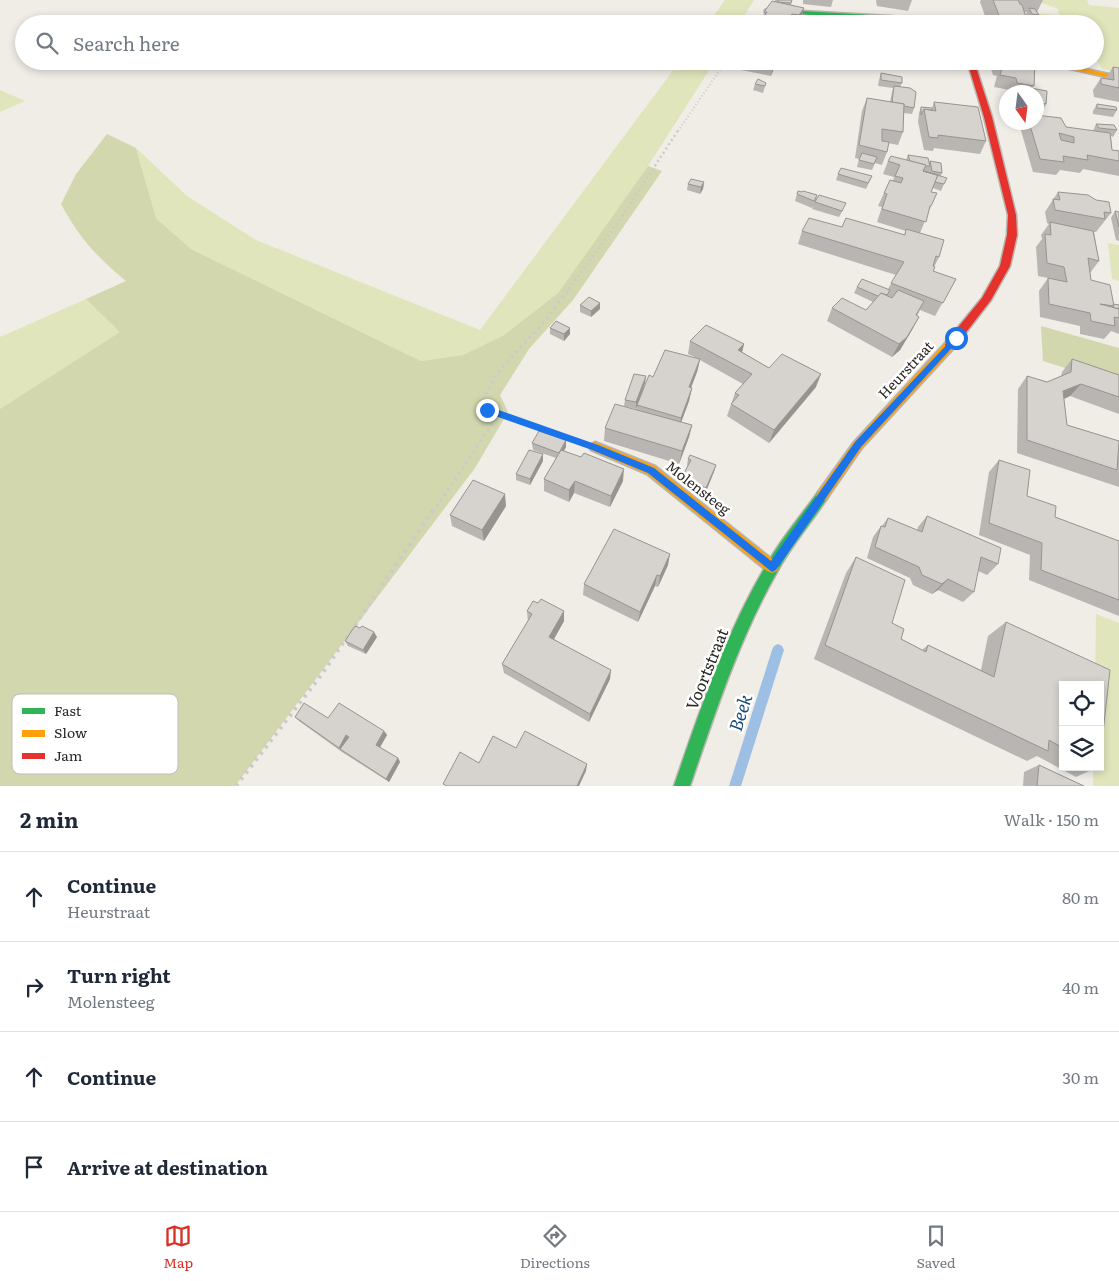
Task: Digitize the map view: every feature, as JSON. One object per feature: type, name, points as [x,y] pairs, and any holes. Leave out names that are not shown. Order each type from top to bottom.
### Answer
[{"type":"street","points":[[953,7],[956,15]]},
{"type":"street","points":[[765,11],[829,15]]},
{"type":"street","name":"Heurstraat","points":[[772,567],[858,445],[956,338],[986,300],[1005,266],[1012,235],[1012,215],[988,117],[973,70]]},
{"type":"street","points":[[1081,70],[1119,78]]},
{"type":"street","name":"Molensteeg","points":[[595,447],[651,470],[772,567]]},
{"type":"street","name":"Voortstraat","points":[[682,786],[710,704],[743,622],[772,567]]},
{"type":"path","points":[[595,447],[487,410],[481,403],[498,372],[546,320],[615,226],[720,70]]},
{"type":"path","points":[[236,786],[322,674],[499,414]]},
{"type":"green space","points":[[725,0],[754,0],[745,15],[714,15]]},
{"type":"green space","points":[[1034,0],[1087,0],[1089,5],[1119,8],[1119,73],[1104,69],[1104,15],[1059,15],[1058,9]]},
{"type":"green space","points":[[1016,12],[1059,15],[1018,15]]},
{"type":"green space","points":[[673,70],[709,70],[648,166],[558,293],[504,335],[463,355],[421,361],[191,249],[156,218],[136,148],[187,196],[256,240],[480,330]]},
{"type":"green space","points":[[0,90],[25,101],[0,112]]},
{"type":"green space","points":[[107,134],[136,148],[156,218],[191,249],[421,361],[463,355],[504,335],[558,293],[648,166],[662,171],[573,300],[529,349],[500,395],[508,412],[475,468],[235,786],[0,786],[0,409],[120,332],[86,299],[126,281],[89,246],[61,204],[76,174]]},
{"type":"green space","points":[[1108,243],[1119,245],[1119,281],[1112,279]]},
{"type":"green space","points":[[86,299],[121,332],[0,409],[0,337]]},
{"type":"green space","points":[[1041,326],[1119,348],[1119,385],[1043,361]]},
{"type":"green space","points":[[1096,614],[1119,623],[1119,786],[1093,786],[1093,771],[1104,771],[1104,681],[1095,681]]},
{"type":"building","points":[[778,0],[792,0],[791,3],[778,2]]},
{"type":"building","points":[[993,0],[1018,0],[1025,15],[999,15]]},
{"type":"building","points":[[772,1],[804,8],[799,15],[765,15],[767,12],[764,12]]},
{"type":"building","points":[[1029,8],[1035,9],[1039,15],[1032,14]]},
{"type":"building","points":[[1113,67],[1119,68],[1119,88],[1101,84],[1101,78],[1114,80]]},
{"type":"building","points":[[1001,70],[1035,70],[1034,85],[1017,83],[1016,78],[1000,75]]},
{"type":"building","points":[[881,73],[902,77],[902,83],[881,80]]},
{"type":"building","points":[[758,79],[766,83],[765,86],[755,84]]},
{"type":"building","points":[[894,86],[910,88],[916,92],[914,108],[892,102]]},
{"type":"building","points":[[1044,90],[1047,91],[1046,104],[1044,104]]},
{"type":"building","points":[[867,98],[904,104],[903,132],[882,129],[882,141],[889,142],[887,152],[859,145]]},
{"type":"building","points":[[934,102],[978,107],[986,141],[938,135],[938,138],[929,137],[924,109],[936,111]]},
{"type":"building","points":[[1097,104],[1116,107],[1117,110],[1097,108]]},
{"type":"building","points":[[921,107],[932,108],[932,110],[924,109],[921,115]]},
{"type":"building","points":[[1044,116],[1061,118],[1066,127],[1110,133],[1112,150],[1119,151],[1119,161],[1087,155],[1088,160],[1063,156],[1064,162],[1040,159],[1031,130],[1044,130]],"holes":[[[1059,133],[1074,137],[1074,143],[1061,140]]]},
{"type":"building","points":[[1096,124],[1114,125],[1117,130],[1099,128]]},
{"type":"building","points":[[862,153],[877,157],[874,164],[859,160]]},
{"type":"building","points":[[908,155],[928,158],[930,166],[910,161]]},
{"type":"building","points":[[891,156],[926,165],[923,171],[938,175],[931,192],[937,193],[930,206],[926,222],[882,209],[887,194],[884,193],[890,180],[901,183],[903,178],[895,176],[900,165],[888,161]]},
{"type":"building","points":[[930,161],[941,163],[942,173],[932,171]]},
{"type":"building","points":[[841,168],[872,176],[868,183],[838,174]]},
{"type":"building","points":[[938,175],[947,178],[944,184],[935,182]]},
{"type":"building","points":[[691,179],[704,182],[701,187],[688,184]]},
{"type":"building","points":[[798,191],[817,195],[814,201],[797,194]]},
{"type":"building","points":[[1058,192],[1088,195],[1096,200],[1109,202],[1111,213],[1104,212],[1105,219],[1055,210],[1053,199],[1060,200]]},
{"type":"building","points":[[819,195],[846,203],[842,211],[815,202]]},
{"type":"building","points":[[1115,211],[1119,212],[1119,227]]},
{"type":"building","points":[[809,218],[842,227],[846,218],[905,235],[906,229],[944,240],[939,257],[936,256],[933,271],[956,279],[943,303],[891,283],[904,262],[802,231]]},
{"type":"building","points":[[1050,222],[1093,231],[1099,261],[1088,258],[1091,280],[1110,285],[1114,306],[1100,304],[1119,309],[1119,318],[1114,317],[1115,326],[1091,321],[1090,313],[1049,304],[1048,278],[1067,282],[1064,267],[1047,263],[1045,234],[1051,235]]},
{"type":"building","points":[[862,279],[890,290],[887,295],[881,293],[878,296],[857,287]]},
{"type":"building","points":[[898,290],[924,301],[916,315],[919,317],[907,337],[899,344],[832,308],[842,298],[866,310],[881,293],[892,298]]},
{"type":"building","points":[[589,297],[600,303],[591,311],[580,305]]},
{"type":"building","points":[[1113,304],[1119,305],[1119,309],[1112,307],[1114,306]]},
{"type":"building","points":[[556,321],[570,328],[564,334],[550,328]]},
{"type":"building","points":[[706,325],[744,344],[738,350],[769,368],[782,354],[821,374],[774,430],[731,404],[739,395],[735,393],[752,374],[690,341]]},
{"type":"building","points":[[665,350],[700,359],[689,387],[692,388],[681,418],[637,405],[649,375],[653,377]]},
{"type":"building","points":[[1072,359],[1119,375],[1119,397],[1081,384],[1063,391],[1067,425],[1119,441],[1117,470],[1027,440],[1027,376],[1047,382],[1071,372]]},
{"type":"building","points":[[634,374],[646,376],[636,402],[625,400]]},
{"type":"building","points":[[615,404],[692,425],[682,451],[605,428]]},
{"type":"building","points":[[539,431],[566,440],[559,453],[532,443]]},
{"type":"building","points":[[529,450],[543,454],[530,479],[516,474]]},
{"type":"building","points":[[561,450],[581,457],[584,453],[624,469],[611,496],[575,481],[569,490],[544,479]]},
{"type":"building","points":[[690,455],[716,465],[706,488],[682,477],[691,460],[688,459]]},
{"type":"building","points":[[999,460],[1030,470],[1027,496],[1056,506],[1055,517],[1119,541],[1119,600],[1041,570],[1042,543],[989,523]]},
{"type":"building","points":[[473,480],[505,494],[482,530],[450,515]]},
{"type":"building","points":[[927,516],[1001,548],[998,564],[981,557],[974,592],[948,579],[942,584],[922,575],[919,567],[875,547],[881,526],[885,527],[888,518],[922,532]]},
{"type":"building","points":[[614,529],[670,554],[660,576],[657,575],[640,612],[584,584]]},
{"type":"building","points":[[856,557],[905,580],[892,623],[904,629],[901,639],[926,652],[928,645],[994,677],[1006,622],[1110,670],[1104,723],[1104,681],[1059,681],[1059,746],[1049,740],[1048,751],[825,645]]},
{"type":"building","points":[[541,599],[564,611],[549,637],[611,670],[590,714],[502,664],[532,614],[527,611],[533,601],[538,603]]},
{"type":"building","points":[[355,626],[360,628],[362,626],[374,632],[363,650],[345,641]]},
{"type":"building","points":[[304,703],[328,718],[339,703],[384,731],[376,745],[398,758],[386,779],[340,749],[349,737],[346,735],[339,748],[295,717]]},
{"type":"building","points":[[525,731],[587,764],[577,786],[447,786],[443,784],[460,752],[479,763],[493,736],[516,748]]},
{"type":"building","points":[[1039,765],[1084,786],[1037,786]]},
{"type":"waterway","name":"Beek","points":[[735,786],[778,650]]},
{"type":"traffic: fast","points":[[767,11],[836,15]]},
{"type":"traffic: fast","points":[[682,786],[721,675],[745,620],[777,559],[822,496]]},
{"type":"traffic: slow","points":[[1081,70],[1119,78]]},
{"type":"traffic: slow","points":[[822,496],[858,445],[950,345]]},
{"type":"traffic: slow","points":[[595,447],[651,470],[772,567]]},
{"type":"traffic: jam","points":[[950,345],[986,300],[1005,266],[1012,235],[1012,215],[988,117],[973,70]]},
{"type":"route","points":[[487,410],[595,447],[651,470],[772,567],[858,445],[956,338]]}]
